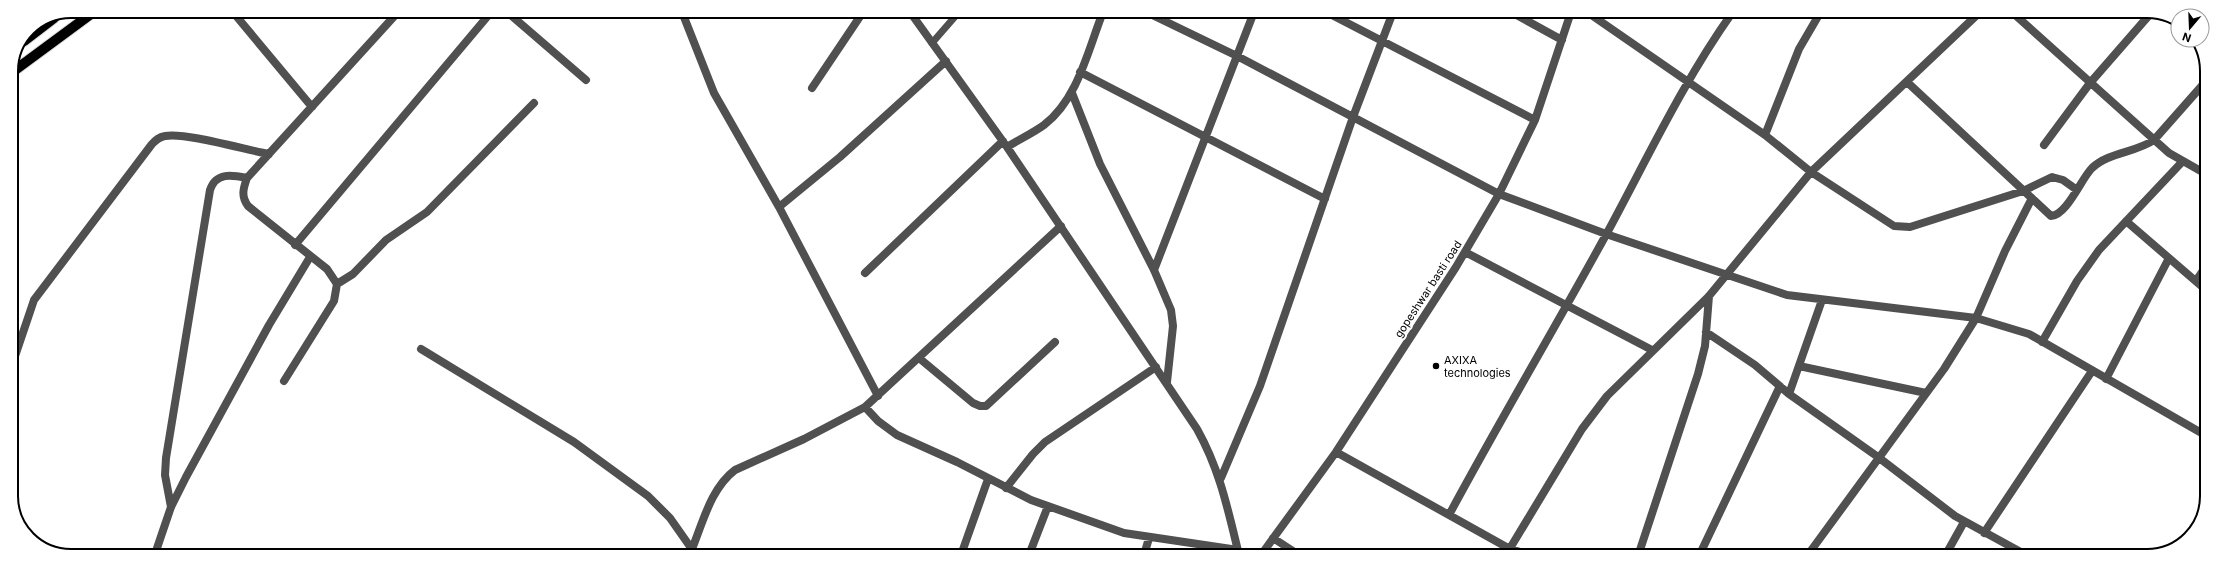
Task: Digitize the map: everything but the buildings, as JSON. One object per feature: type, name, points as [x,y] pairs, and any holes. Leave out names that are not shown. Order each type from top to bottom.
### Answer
[{"type":"main road","points":[[18,68],[86,18]]},
{"type":"street","points":[[238,18],[312,107]]},
{"type":"street","points":[[284,381],[334,301],[337,284],[327,269],[310,257],[248,206],[243,199],[243,191],[247,178],[394,18]]},
{"type":"street","points":[[295,245],[486,18]]},
{"type":"street","points":[[514,18],[586,80]]},
{"type":"street","points":[[684,18],[714,93],[778,207],[878,396]]},
{"type":"street","points":[[812,88],[859,18]]},
{"type":"street","points":[[914,18],[1005,144],[1167,382],[1197,429],[1211,454],[1221,478],[1238,549]]},
{"type":"street","points":[[864,273],[1005,144],[1044,125],[1058,112],[1072,94],[1101,18]]},
{"type":"street","points":[[1158,18],[1237,56],[1499,194],[1725,276],[1786,295],[1976,318],[2009,327],[2042,342],[2200,432]]},
{"type":"street","points":[[1154,270],[1252,18]]},
{"type":"street","points":[[1337,18],[1535,120]]},
{"type":"street","points":[[1221,478],[1260,386],[1353,118],[1391,18]]},
{"type":"street","points":[[1522,18],[1562,40]]},
{"type":"street","name":"gopeshwar basti road","points":[[1265,549],[1336,452],[1465,252],[1499,194],[1535,120],[1569,18]]},
{"type":"street","points":[[1596,18],[1765,135],[1811,172],[1885,222],[1903,228],[2023,190],[2052,177],[2063,180],[2077,190]]},
{"type":"street","points":[[1449,516],[1606,234],[1688,81],[1729,18]]},
{"type":"street","points":[[1765,135],[1799,49],[1817,18]]},
{"type":"street","points":[[1510,549],[1582,429],[1607,396],[1652,350],[1709,296],[1811,172],[1974,18]]},
{"type":"street","points":[[2018,18],[2154,140],[2182,162],[2200,171]]},
{"type":"street","points":[[2044,145],[2090,83],[2147,18]]},
{"type":"street","points":[[778,207],[840,157],[946,61]]},
{"type":"street","points":[[1080,72],[1325,199]]},
{"type":"street","points":[[1907,82],[2051,216],[2057,215],[2077,190],[2091,169],[2105,159],[2146,146],[2154,140],[2200,88]]},
{"type":"street","points":[[1072,94],[1100,164],[1154,270],[1171,310],[1173,326],[1167,382]]},
{"type":"street","points":[[337,284],[353,274],[386,240],[427,212],[534,103]]},
{"type":"street","points":[[18,347],[34,300],[147,150],[160,138],[167,136],[188,138],[269,154]]},
{"type":"street","points":[[2042,342],[2077,281],[2099,250],[2182,162]]},
{"type":"street","points":[[171,507],[165,475],[166,458],[210,190],[213,182],[220,176],[230,174],[247,178]]},
{"type":"street","points":[[1812,549],[1926,393],[1976,318],[2005,251],[2032,198]]},
{"type":"street","points":[[2126,221],[2200,285]]},
{"type":"street","points":[[695,549],[718,487],[727,476],[735,470],[804,439],[865,407],[1061,226]]},
{"type":"street","points":[[1465,252],[1652,350]]},
{"type":"street","points":[[157,549],[171,507],[269,325],[310,257]]},
{"type":"street","points":[[2106,379],[2169,258]]},
{"type":"street","points":[[2196,281],[2200,275]]},
{"type":"street","points":[[1640,549],[1698,374],[1705,346],[1709,296]]},
{"type":"street","points":[[1789,394],[1822,300]]},
{"type":"street","points":[[1706,332],[1755,365],[1789,394],[1878,457],[1964,522],[2015,549]]},
{"type":"street","points":[[919,358],[973,403],[986,406],[1056,342]]},
{"type":"street","points":[[422,349],[574,442],[648,496],[670,518],[692,549]]},
{"type":"street","points":[[1799,366],[1926,393]]},
{"type":"street","points":[[1006,488],[1044,442],[1156,367]]},
{"type":"street","points":[[1984,533],[2092,371]]},
{"type":"street","points":[[1701,549],[1780,386]]},
{"type":"street","points":[[865,407],[886,428],[1006,488],[1048,506],[1105,528],[1149,538],[1215,549]]},
{"type":"street","points":[[1336,452],[1449,516],[1503,549]]},
{"type":"street","points":[[963,549],[988,479]]},
{"type":"street","points":[[1031,549],[1048,506]]},
{"type":"street","points":[[1948,549],[1964,522]]},
{"type":"street","points":[[1146,549],[1149,538]]},
{"type":"street","points":[[1273,538],[1290,549]]},
{"type":"lane","points":[[932,43],[955,18]]},
{"type":"place","name":"AXIXA technologies","points":[[1436,366]]}]
